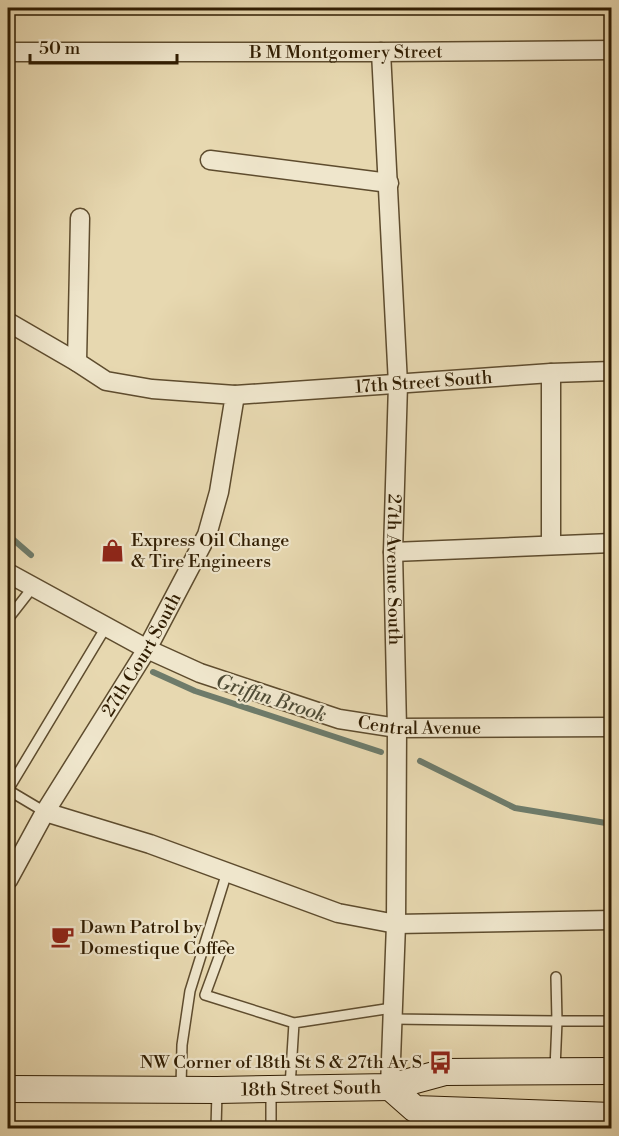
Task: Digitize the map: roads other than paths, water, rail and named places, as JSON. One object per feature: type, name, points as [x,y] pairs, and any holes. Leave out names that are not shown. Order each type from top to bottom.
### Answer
[{"type":"main road","name":"18th Street South","points":[[8,1089],[217,1090],[390,1087],[445,1072],[612,1071]]},
{"type":"main road","points":[[390,1087],[416,1109],[460,1120],[612,1116]]},
{"type":"street","name":"B M Montgomery Street","points":[[8,52],[612,50]]},
{"type":"street","name":"27th Avenue South","points":[[381,52],[398,384],[393,552],[397,728],[396,924],[390,1087]]},
{"type":"street","points":[[210,160],[389,183]]},
{"type":"street","points":[[77,362],[80,218]]},
{"type":"street","points":[[8,322],[106,381],[152,389],[235,395]]},
{"type":"street","name":"17th Street South","points":[[235,395],[551,373],[612,371]]},
{"type":"street","points":[[551,373],[551,545]]},
{"type":"street","name":"27th Court South","points":[[8,880],[45,812],[147,649],[207,535],[219,492],[235,395]]},
{"type":"street","points":[[393,552],[612,543]]},
{"type":"street","name":"Central Avenue","points":[[8,573],[147,649],[200,673],[339,718],[397,728],[612,727]]},
{"type":"street","points":[[45,812],[150,844],[338,914],[396,924],[612,920]]},
{"type":"lane","points":[[8,619],[33,588]]},
{"type":"lane","points":[[45,812],[8,790],[106,627]]},
{"type":"lane","points":[[181,1089],[182,1045],[193,981],[227,872]]},
{"type":"lane","points":[[223,946],[205,994],[294,1023],[392,1014],[612,1021]]},
{"type":"lane","points":[[555,1071],[556,977]]},
{"type":"lane","points":[[193,981],[208,987]]},
{"type":"lane","points":[[271,1128],[294,1023]]},
{"type":"lane","points":[[216,1128],[217,1090]]},
{"type":"waterway","name":"Griffin Brook","points":[[8,535],[31,555]]},
{"type":"waterway","name":"Griffin Brook","points":[[153,672],[195,691],[381,752]]},
{"type":"waterway","name":"Griffin Brook","points":[[420,761],[515,808],[612,824]]},
{"type":"place","name":"Express Oil Change & Tire Engineers","points":[[113,550]]},
{"type":"place","name":"Dawn Patrol by Domestique Coffee","points":[[62,937]]},
{"type":"place","name":"NW Corner of 18th St S & 27th Av S","points":[[440,1062]]}]
